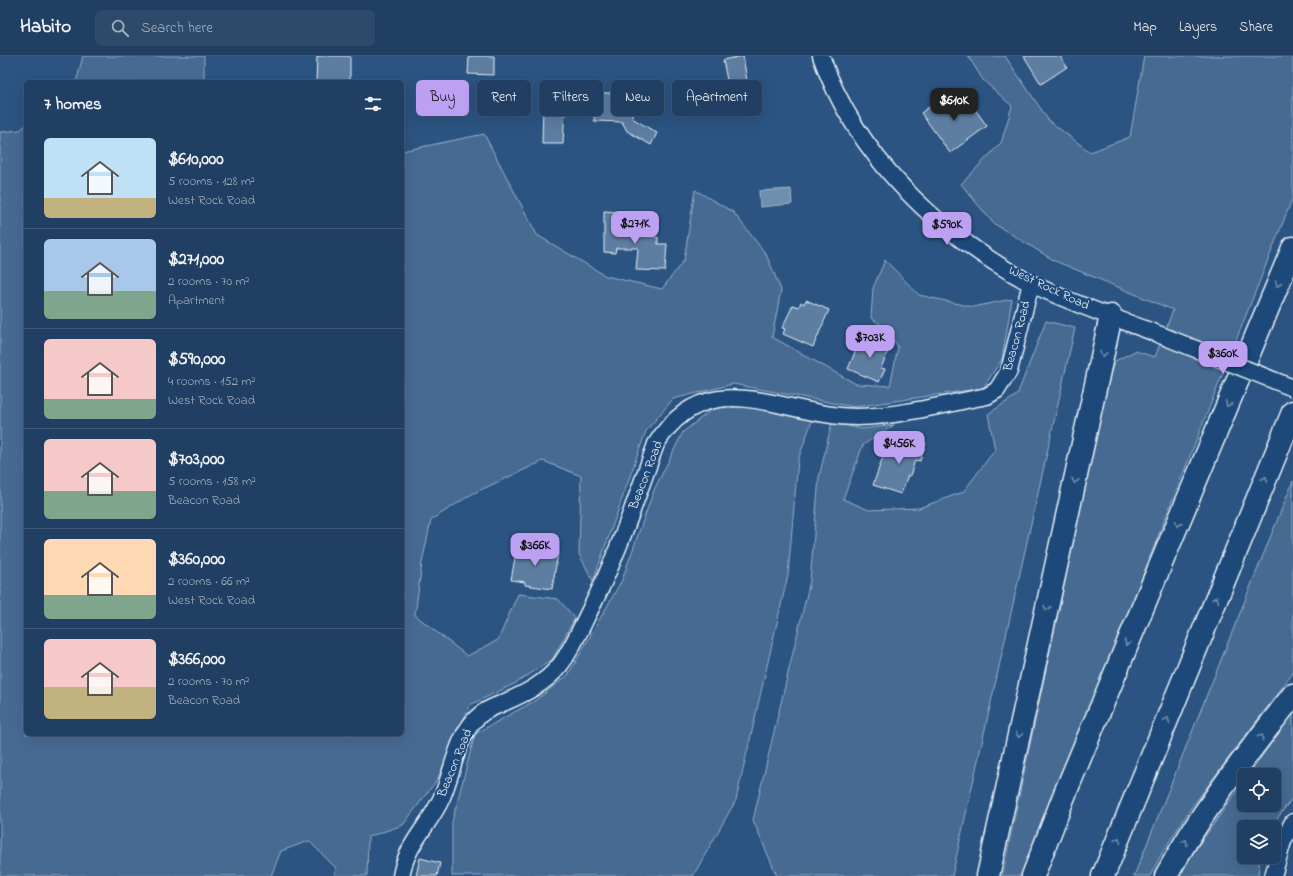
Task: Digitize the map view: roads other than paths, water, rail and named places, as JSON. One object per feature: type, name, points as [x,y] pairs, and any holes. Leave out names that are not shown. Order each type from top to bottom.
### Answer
[{"type":"highway","points":[[1034,876],[1066,791],[1293,248]]},
{"type":"highway","points":[[988,876],[1111,316]]},
{"type":"highway","points":[[1103,876],[1293,412]]},
{"type":"highway","points":[[1166,876],[1190,834],[1223,786],[1293,695]]},
{"type":"street","name":"West Rock Road","points":[[821,56],[838,95],[858,129],[886,168],[912,198],[942,225],[986,257],[1031,283],[1293,388]]},
{"type":"street","name":"Beacon Road","points":[[401,876],[403,862],[409,847],[430,820],[442,797],[463,736],[471,723],[483,712],[527,693],[544,681],[559,666],[571,650],[609,573],[656,444],[666,427],[680,414],[694,405],[712,398],[732,396],[824,413],[857,417],[883,415],[987,396],[998,390],[1010,371],[1031,283]]},
{"type":"street","points":[[1273,876],[1282,841],[1293,822]]}]
